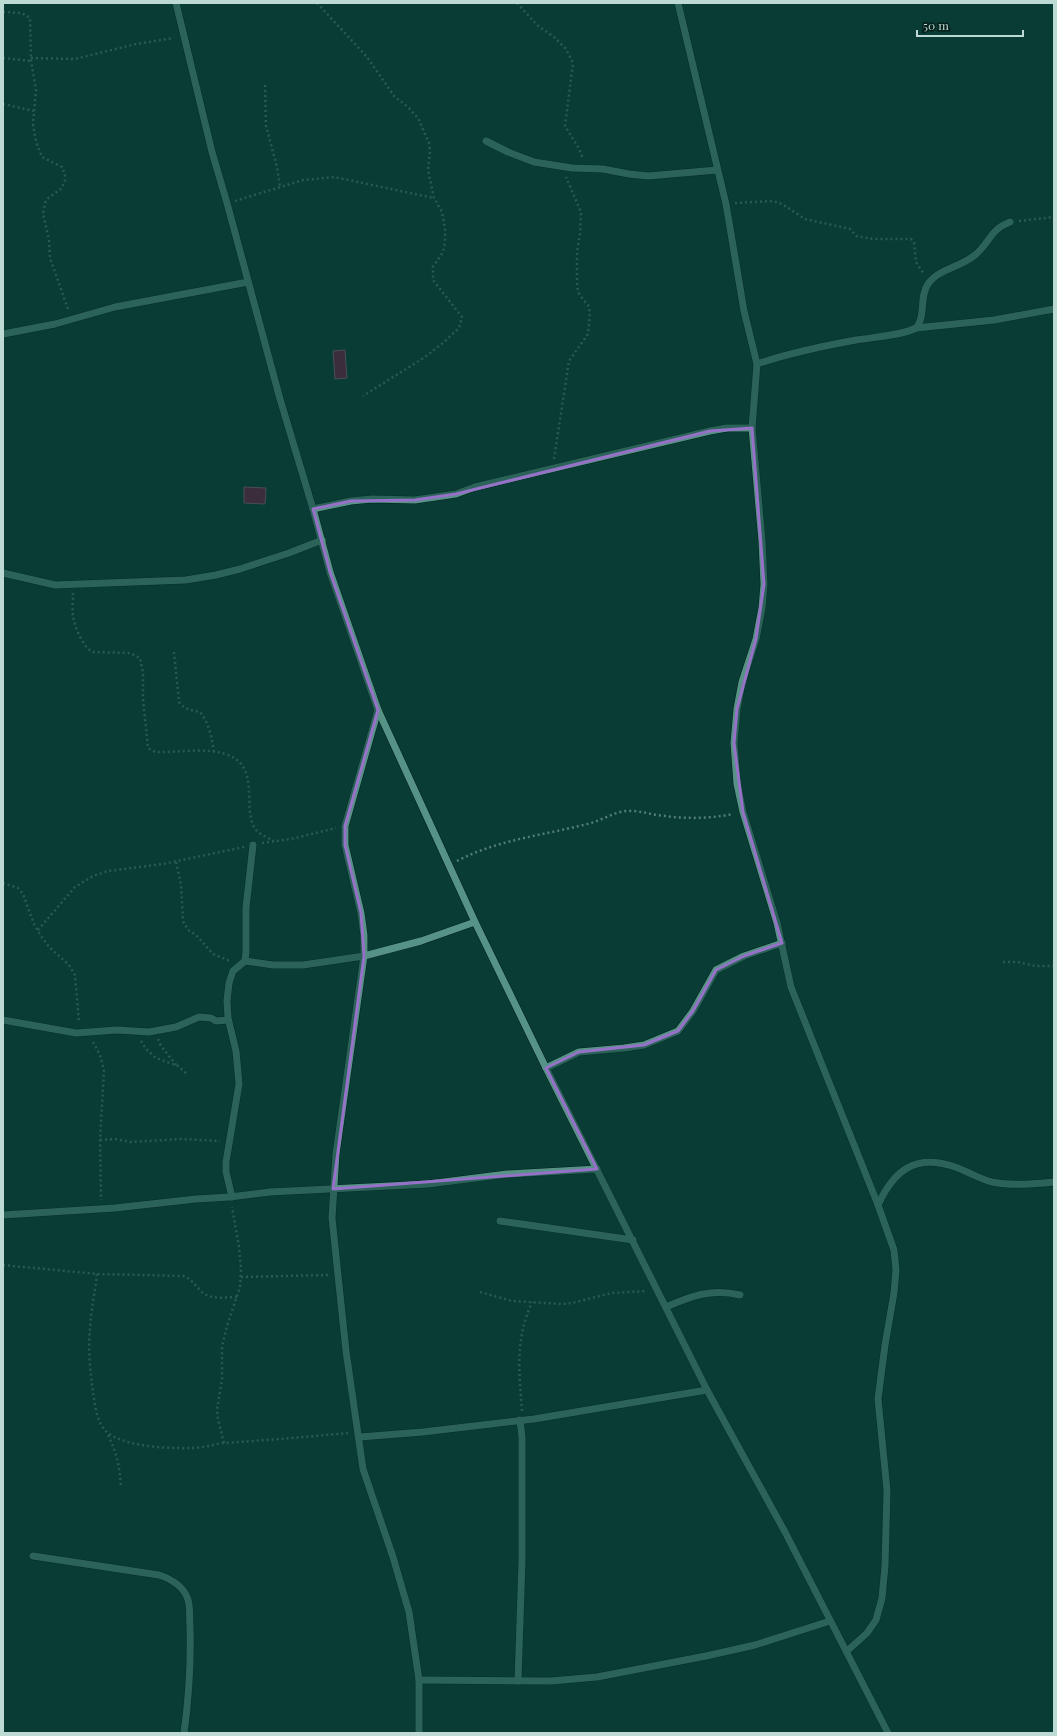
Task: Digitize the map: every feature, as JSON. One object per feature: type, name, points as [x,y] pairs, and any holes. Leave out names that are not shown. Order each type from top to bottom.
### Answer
[{"type":"street","points":[[176,3],[212,152],[280,399],[330,572],[378,710],[475,922],[546,1068],[707,1390],[782,1525],[888,1733]]},
{"type":"street","points":[[678,3],[726,204],[744,311],[757,364],[752,428],[762,541],[764,584],[762,608],[756,639],[742,682],[737,709],[734,743],[737,784],[743,812],[782,943],[792,987],[878,1205],[894,1250],[896,1270],[894,1293],[885,1344],[878,1399],[887,1490],[885,1566],[882,1598],[876,1620],[867,1633],[847,1651]]},
{"type":"street","points":[[486,141],[508,152],[534,162],[564,166],[603,169],[648,176],[717,170]]},
{"type":"street","points":[[916,328],[920,322],[923,292],[928,283],[939,274],[975,255],[997,227],[1010,222]]},
{"type":"street","points":[[3,334],[73,319],[115,307],[248,282]]},
{"type":"street","points":[[757,364],[777,357],[848,341],[886,336],[916,328],[994,320],[1054,309]]},
{"type":"street","points":[[313,509],[351,501],[372,499],[415,500],[456,494],[710,431],[727,428],[752,428]]},
{"type":"street","points":[[3,573],[39,583],[55,585],[186,580],[216,575],[262,562],[322,540]]},
{"type":"street","points":[[378,710],[345,826],[345,845],[361,913],[364,935],[364,956],[336,1154],[332,1218],[346,1352],[364,1469],[393,1557],[409,1612],[419,1680],[419,1733]]},
{"type":"street","points":[[231,1197],[226,1172],[226,1162],[239,1084],[236,1050],[228,1020],[227,1002],[229,983],[233,971],[242,963],[246,952],[246,908],[253,845]]},
{"type":"street","points":[[242,963],[303,965],[364,956],[421,941],[475,922]]},
{"type":"street","points":[[546,1068],[579,1052],[644,1045],[678,1030],[693,1011],[716,970],[744,956],[782,943]]},
{"type":"street","points":[[3,1020],[84,1033],[117,1030],[136,1032],[153,1031],[176,1027],[199,1017],[211,1018],[216,1021],[228,1020]]},
{"type":"street","points":[[878,1205],[884,1191],[902,1170],[924,1162],[938,1162],[990,1181],[1003,1184],[1054,1182]]},
{"type":"street","points":[[3,1215],[101,1209],[270,1192],[428,1184],[507,1174],[597,1169]]},
{"type":"street","points":[[500,1221],[633,1240]]},
{"type":"street","points":[[666,1308],[684,1299],[702,1294],[726,1292],[740,1295]]},
{"type":"street","points":[[359,1435],[424,1432],[521,1420],[707,1390]]},
{"type":"street","points":[[518,1681],[522,1553],[521,1420]]},
{"type":"street","points":[[33,1556],[159,1575],[169,1578],[183,1589],[188,1599],[190,1657],[188,1702],[184,1733]]},
{"type":"street","points":[[419,1680],[551,1681],[597,1677],[706,1656],[755,1644],[830,1621]]},
{"type":"path","points":[[317,3],[367,57],[394,96],[408,107],[418,118],[429,143],[430,151],[428,170],[434,198],[442,212],[445,242],[443,252],[433,267],[433,280],[462,316],[459,328],[425,356],[363,396]]},
{"type":"path","points":[[517,3],[537,25],[554,37],[566,49],[573,63],[565,126],[578,147],[586,168]]},
{"type":"path","points":[[3,12],[22,13],[30,18],[31,62],[36,89],[33,124],[39,152],[42,157],[62,167],[65,174],[65,180],[62,188],[46,200],[43,213],[49,240],[50,258],[63,297],[73,319]]},
{"type":"path","points":[[31,58],[75,59],[136,44],[184,37]]},
{"type":"path","points":[[3,58],[31,62]]},
{"type":"path","points":[[264,84],[266,126],[277,167],[280,187]]},
{"type":"path","points":[[3,104],[34,111]]},
{"type":"path","points":[[553,469],[569,361],[588,334],[590,313],[588,304],[578,292],[577,283],[577,252],[581,212],[567,182],[564,166]]},
{"type":"path","points":[[227,203],[303,180],[334,177],[434,198]]},
{"type":"path","points":[[726,204],[773,202],[782,204],[805,219],[850,229],[856,236],[873,239],[911,239],[914,242],[914,255],[918,268],[932,280]]},
{"type":"path","points":[[1010,222],[1054,217]]},
{"type":"path","points":[[73,585],[73,615],[77,628],[87,648],[91,652],[130,653],[140,658],[143,673],[143,699],[148,748],[155,752],[214,752],[225,754],[239,760],[245,767],[253,823],[257,831],[274,841]]},
{"type":"path","points":[[174,652],[179,702],[188,710],[200,712],[203,716],[208,726],[214,752]]},
{"type":"path","points":[[449,865],[476,851],[505,842],[594,822],[622,811],[642,811],[677,818],[707,819],[743,812]]},
{"type":"path","points":[[38,930],[75,887],[93,876],[114,870],[176,862],[253,845],[291,839],[345,826]]},
{"type":"path","points":[[176,862],[181,885],[183,921],[188,930],[196,935],[213,954],[242,963]]},
{"type":"path","points":[[3,883],[18,888],[23,894],[38,930],[49,947],[69,965],[75,975],[84,1033],[95,1044],[100,1055],[104,1070],[100,1140],[101,1209]]},
{"type":"path","points":[[1003,962],[1018,962],[1035,966],[1054,966]]},
{"type":"path","points":[[153,1031],[161,1046],[187,1074]]},
{"type":"path","points":[[136,1032],[146,1049],[156,1058],[178,1066]]},
{"type":"path","points":[[100,1140],[115,1139],[131,1142],[182,1139],[229,1142]]},
{"type":"path","points":[[224,1443],[217,1409],[222,1380],[222,1347],[227,1326],[238,1297],[241,1277],[236,1225],[231,1197]]},
{"type":"path","points":[[3,1265],[97,1274],[184,1276],[191,1279],[204,1293],[213,1297],[238,1297]]},
{"type":"path","points":[[97,1274],[90,1329],[90,1371],[95,1408],[102,1428],[108,1434],[116,1451],[119,1463],[121,1488]]},
{"type":"path","points":[[241,1277],[318,1276],[337,1274]]},
{"type":"path","points":[[480,1292],[501,1298],[532,1302],[572,1303],[612,1293],[658,1290]]},
{"type":"path","points":[[521,1420],[519,1346],[522,1331],[532,1302]]},
{"type":"path","points":[[108,1434],[125,1442],[147,1446],[202,1447],[224,1443],[359,1435]]},
{"type":"highlighted area","points":[[752,428],[764,584],[756,639],[737,709],[734,743],[743,812],[782,943],[744,956],[716,970],[693,1011],[678,1031],[644,1045],[579,1052],[546,1068],[597,1169],[333,1189],[364,956],[361,913],[345,845],[345,826],[378,710],[330,572],[313,509],[351,501],[415,500],[456,494],[710,431]]},
{"type":"building","points":[[345,350],[347,378],[335,379],[333,351]]},
{"type":"building","points":[[244,487],[266,488],[265,504],[244,503]]}]
